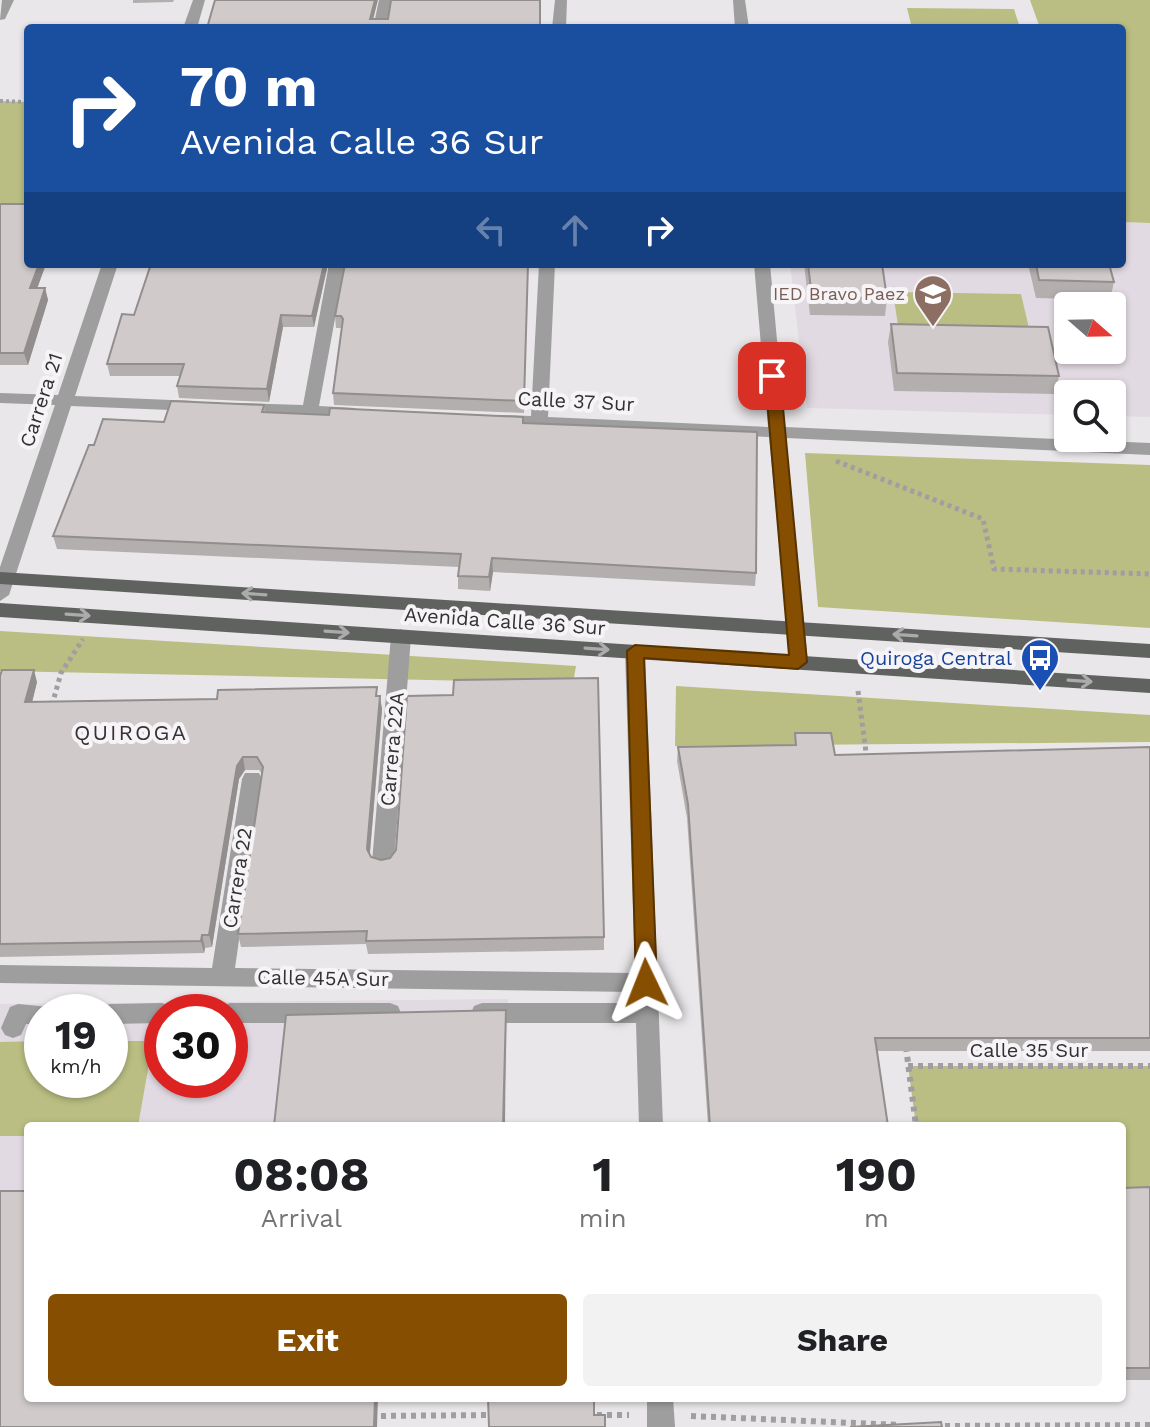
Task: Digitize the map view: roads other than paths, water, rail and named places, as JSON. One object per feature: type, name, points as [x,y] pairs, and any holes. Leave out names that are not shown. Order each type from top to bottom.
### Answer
[{"type":"main road","name":"Avenida Calle 36 Sur","points":[[2,584],[1150,651]]},
{"type":"main road","name":"Avenida Calle 36 Sur","points":[[0,610],[1150,686]]},
{"type":"street","points":[[0,16],[8,0]]},
{"type":"street","points":[[191,24],[199,0]]},
{"type":"street","points":[[381,24],[385,0]]},
{"type":"street","points":[[559,24],[561,0]]},
{"type":"street","points":[[739,0],[742,24]]},
{"type":"street","name":"Carrera 21","points":[[2,584],[109,268]]},
{"type":"street","points":[[310,411],[336,268]]},
{"type":"street","points":[[539,422],[547,268]]},
{"type":"street","points":[[762,268],[798,662]]},
{"type":"street","points":[[0,398],[371,414]]},
{"type":"street","name":"Calle 37 Sur","points":[[478,419],[1150,449]]},
{"type":"street","name":"Carrera 22A","points":[[383,862],[401,636]]},
{"type":"street","points":[[635,651],[651,1122]]},
{"type":"street","name":"Carrera 22","points":[[222,977],[252,779]]},
{"type":"street","name":"Calle 45A Sur","points":[[0,974],[646,983]]},
{"type":"street","points":[[248,1013],[415,1013]]},
{"type":"street","points":[[461,1013],[648,1013]]},
{"type":"street","points":[[13,1028],[18,1014],[24,1014]]},
{"type":"place","name":"IED Bravo Paez","points":[[933,328]]},
{"type":"place","name":"Quiroga Central","points":[[1040,692]]},
{"type":"district","name":"QUIROGA","points":[[131,732]]}]
